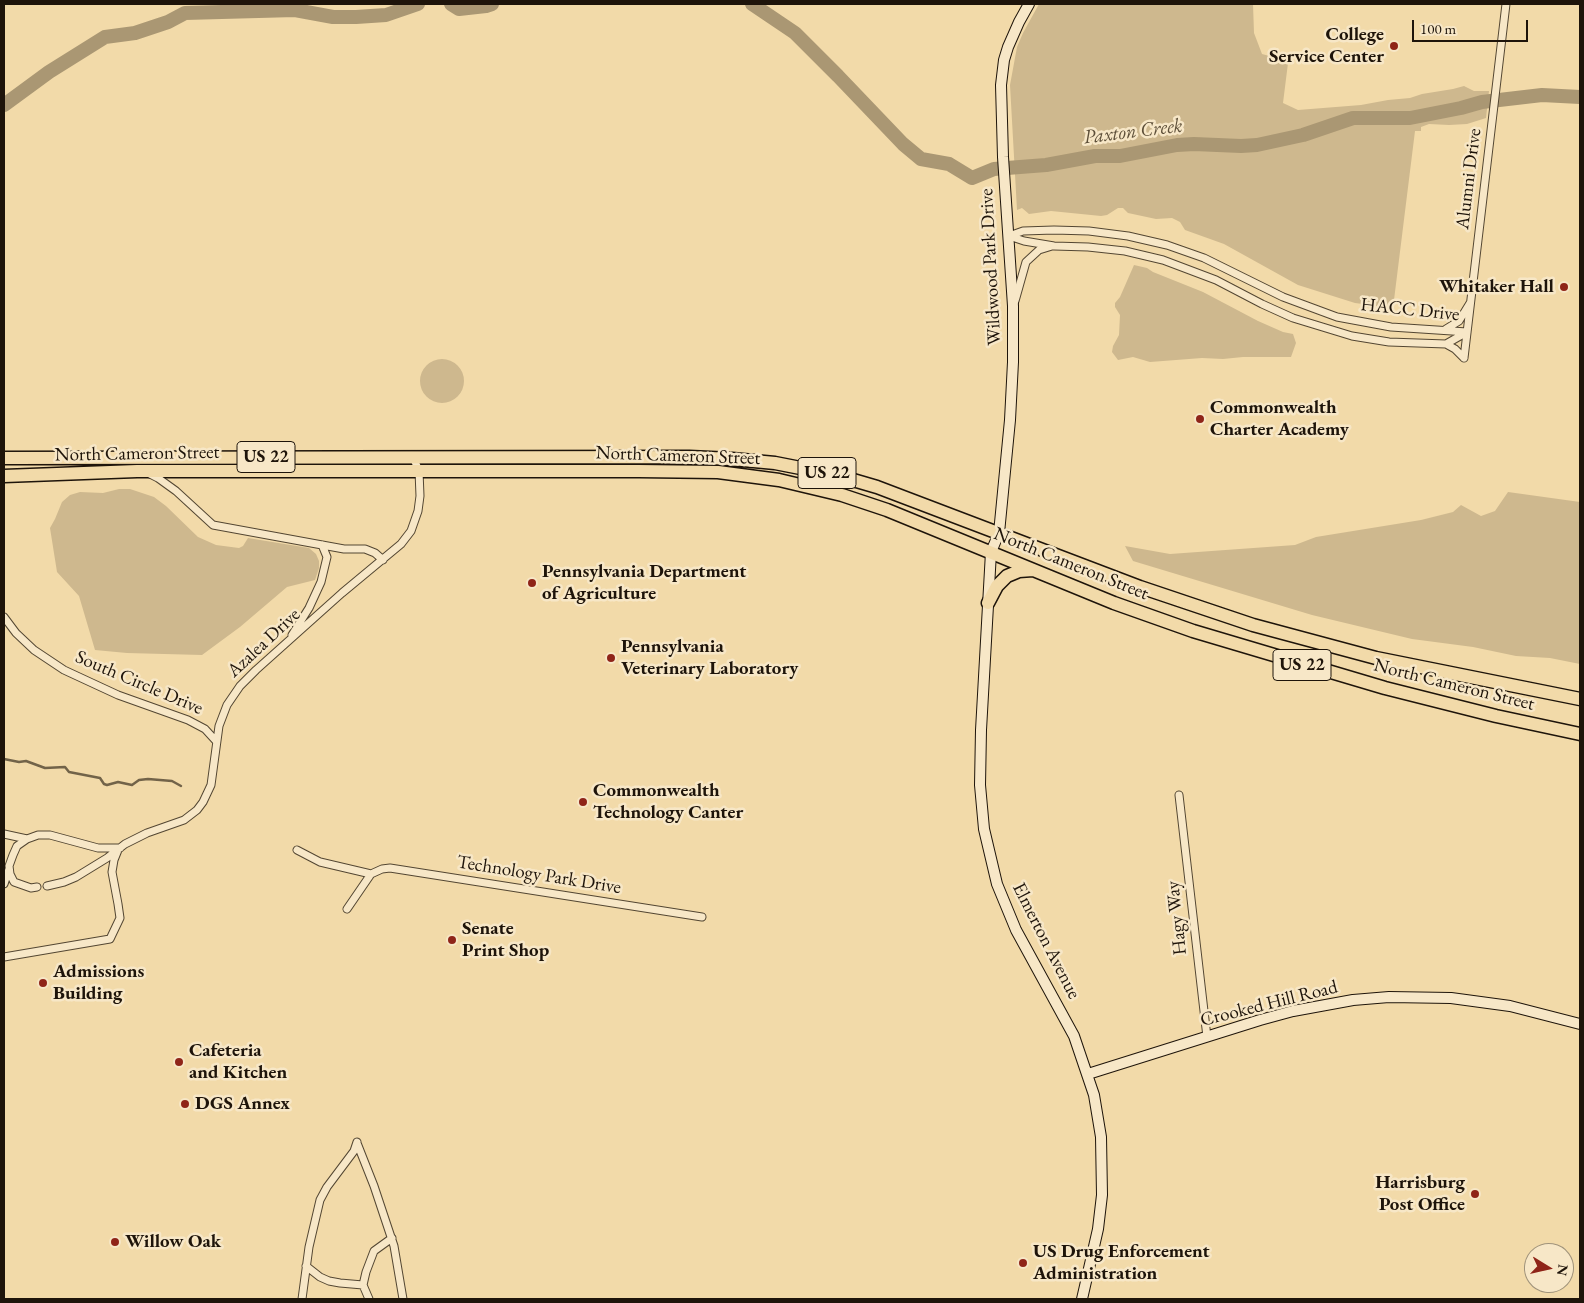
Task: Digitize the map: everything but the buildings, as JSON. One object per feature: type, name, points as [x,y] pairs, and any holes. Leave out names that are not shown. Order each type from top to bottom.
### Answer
[{"type":"highway","points":[[4,450],[25,457]]},
{"type":"highway","name":"North Cameron Street","points":[[4,458],[696,457],[775,463],[816,470],[857,481],[1140,587],[1253,626],[1417,667],[1580,699]]},
{"type":"highway","name":"North Cameron Street","points":[[4,476],[137,471],[683,471],[718,472],[758,477],[800,484],[887,510],[1033,570],[1177,625],[1330,673],[1440,703],[1580,734]]},
{"type":"highway","points":[[988,603],[997,586],[1007,576],[1019,571],[1033,570]]},
{"type":"street","name":"Wildwood Park Drive","points":[[999,533],[1010,420],[1013,362],[1013,306],[1001,99],[1003,66],[1013,34],[1029,4]]},
{"type":"street","name":"Alumni Drive","points":[[1446,344],[1456,349],[1464,358],[1506,4]]},
{"type":"street","name":"HACC Drive","points":[[1009,236],[1023,231],[1054,230],[1089,231],[1142,239],[1167,245],[1204,258],[1283,297],[1330,315],[1390,327],[1446,329],[1467,332]]},
{"type":"street","name":"HACC Drive","points":[[1009,236],[1024,241],[1054,246],[1107,248],[1163,260],[1216,280],[1293,318],[1333,332],[1389,342],[1446,344],[1467,332]]},
{"type":"street","name":"HACC Drive","points":[[1013,306],[1026,262],[1039,250],[1054,246]]},
{"type":"street","points":[[1446,329],[1459,321],[1471,300]]},
{"type":"street","points":[[418,471],[419,457]]},
{"type":"street","name":"Azalea Drive","points":[[46,886],[76,877],[142,836],[184,820],[194,814],[203,802],[211,785],[216,741],[223,715],[233,695],[246,680],[286,643],[406,538],[414,525],[419,504],[419,457]]},
{"type":"street","points":[[137,471],[153,475],[169,485],[213,525],[344,549],[371,551],[383,560]]},
{"type":"street","name":"Elmerton Avenue","points":[[999,533],[991,552],[980,758],[981,808],[987,848],[997,884],[1009,915],[1074,1036],[1094,1095],[1101,1137],[1103,1176],[1098,1229],[1082,1299]]},
{"type":"street","points":[[286,643],[308,608],[321,582],[327,557],[322,545]]},
{"type":"street","name":"South Circle Drive","points":[[4,618],[16,633],[34,650],[64,670],[127,698],[188,720],[205,729],[216,741]]},
{"type":"street","name":"Hagy Way","points":[[1179,795],[1206,1037]]},
{"type":"street","points":[[4,834],[27,839]]},
{"type":"street","points":[[4,884],[17,846],[27,839],[38,835],[46,835],[98,848],[120,848],[114,860],[112,872],[120,918],[110,939],[4,957]]},
{"type":"street","name":"Technology Park Drive","points":[[298,850],[320,862],[371,874],[390,868],[702,917]]},
{"type":"street","points":[[10,866],[10,874],[14,882],[30,888],[37,887]]},
{"type":"street","points":[[347,908],[371,874]]},
{"type":"street","name":"Crooked Hill Road","points":[[1088,1074],[1293,1011],[1353,1000],[1389,997],[1452,998],[1532,1011],[1580,1024]]},
{"type":"street","points":[[302,1299],[313,1227],[320,1200],[327,1187],[354,1151],[357,1142],[397,1255],[402,1299]]},
{"type":"street","points":[[368,1299],[363,1285],[374,1251],[392,1238]]},
{"type":"street","points":[[306,1266],[320,1277],[329,1281],[340,1284],[363,1285]]},
{"type":"shaded area","points":[[1039,4],[1253,4],[1254,33],[1262,54],[1273,57],[1289,55],[1283,103],[1298,110],[1361,105],[1410,98],[1464,86],[1474,91],[1489,91],[1486,118],[1467,124],[1429,124],[1421,127],[1421,131],[1415,131],[1393,308],[1355,303],[1298,285],[1224,244],[1185,230],[1180,222],[1172,218],[1156,219],[1128,213],[1123,208],[1118,208],[1107,215],[1101,216],[1051,211],[1029,214],[1022,208],[1017,210],[1010,85],[1017,47]]},
{"type":"shaded area","points":[[1134,265],[1147,268],[1203,292],[1258,321],[1283,332],[1293,334],[1296,343],[1291,357],[1202,358],[1150,362],[1133,357],[1118,360],[1112,352],[1119,335],[1120,315],[1115,307],[1115,303],[1120,297]]},
{"type":"shaded area","points":[[438,359],[446,359],[458,365],[464,381],[458,397],[446,403],[438,403],[426,397],[420,385],[420,377],[426,365]]},
{"type":"shaded area","points":[[119,489],[130,489],[154,497],[198,537],[216,545],[239,548],[243,546],[248,538],[309,548],[316,554],[319,561],[315,580],[287,587],[240,627],[202,655],[127,653],[95,650],[79,596],[57,572],[50,528],[62,502],[70,495],[80,492],[103,493]]},
{"type":"shaded area","points":[[1508,492],[1580,502],[1580,664],[1550,658],[1516,656],[1473,647],[1412,639],[1312,615],[1133,561],[1125,546],[1170,554],[1295,545],[1316,537],[1421,520],[1453,512],[1461,505],[1481,516],[1495,511]]},
{"type":"waterway","name":"Paxton Creek","points":[[4,105],[49,72],[105,37],[135,33],[168,22],[185,13],[295,10],[333,17],[356,17],[386,15],[418,4]]},
{"type":"waterway","name":"Paxton Creek","points":[[451,4],[459,9],[492,4]]},
{"type":"waterway","name":"Paxton Creek","points":[[752,4],[795,33],[903,144],[921,159],[949,164],[972,178],[994,169],[1046,165],[1095,156],[1120,156],[1177,145],[1257,145],[1303,135],[1353,118],[1410,118],[1482,102],[1542,95],[1580,97]]},
{"type":"waterway","points":[[4,759],[19,762],[26,761],[45,768],[65,767],[69,772],[100,778],[107,785],[118,782],[132,785],[139,780],[148,779],[172,781],[181,786]]},
{"type":"place","name":"College Service Center","points":[[1394,46]]},
{"type":"place","name":"Whitaker Hall","points":[[1564,287]]},
{"type":"place","name":"Commonwealth Charter Academy","points":[[1200,419]]},
{"type":"place","name":"Pennsylvania Department of Agriculture","points":[[532,583]]},
{"type":"place","name":"Pennsylvania Veterinary Laboratory","points":[[611,658]]},
{"type":"place","name":"Commonwealth Technology Canter","points":[[583,802]]},
{"type":"place","name":"Senate Print Shop","points":[[452,940]]},
{"type":"place","name":"Admissions Building","points":[[43,983]]},
{"type":"place","name":"Cafeteria and Kitchen","points":[[179,1062]]},
{"type":"place","name":"DGS Annex","points":[[185,1104]]},
{"type":"place","name":"Harrisburg Post Office","points":[[1475,1194]]},
{"type":"place","name":"Willow Oak","points":[[115,1242]]},
{"type":"place","name":"US Drug Enforcement Administration","points":[[1023,1263]]}]
